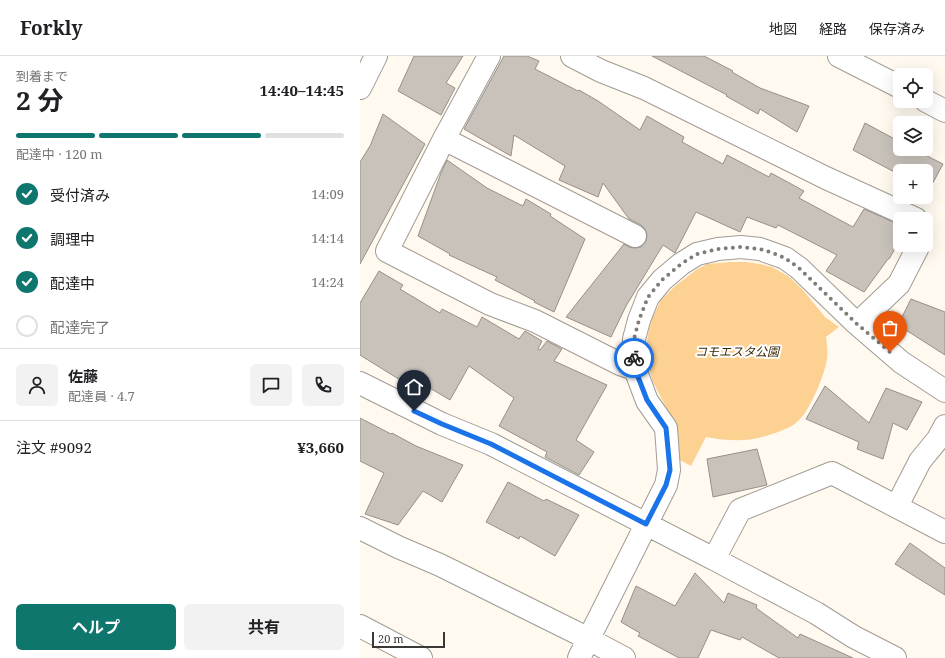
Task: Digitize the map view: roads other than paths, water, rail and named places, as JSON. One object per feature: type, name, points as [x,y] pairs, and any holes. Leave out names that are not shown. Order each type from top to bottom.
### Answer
[{"type":"street","points":[[360,88],[376,56]]},
{"type":"street","points":[[489,56],[444,139],[387,251],[490,304],[536,321],[620,364],[635,369]]},
{"type":"street","points":[[572,56],[601,71],[644,88],[826,178],[901,212]]},
{"type":"street","points":[[839,56],[893,83]]},
{"type":"street","points":[[933,105],[945,111]]},
{"type":"street","points":[[444,139],[635,236]]},
{"type":"street","points":[[584,649],[666,485],[670,470],[666,428],[647,400],[635,369],[634,339],[639,320],[648,297],[662,280],[681,264],[697,254],[718,249],[741,247],[760,249],[785,258],[799,268],[857,324],[901,362],[945,391]]},
{"type":"street","points":[[857,324],[899,284],[915,252]]},
{"type":"street","points":[[360,383],[442,424],[491,444],[816,613],[854,637],[895,658]]},
{"type":"street","points":[[897,506],[920,461],[938,439],[945,426]]},
{"type":"street","points":[[714,559],[740,510],[832,473],[945,532]]},
{"type":"street","points":[[360,528],[398,547],[440,565],[577,633],[584,649]]},
{"type":"street","points":[[360,626],[421,658]]},
{"type":"street","points":[[584,649],[624,658]]},
{"type":"park label","name":"コモエスタ公園","points":[[737,351]]}]
